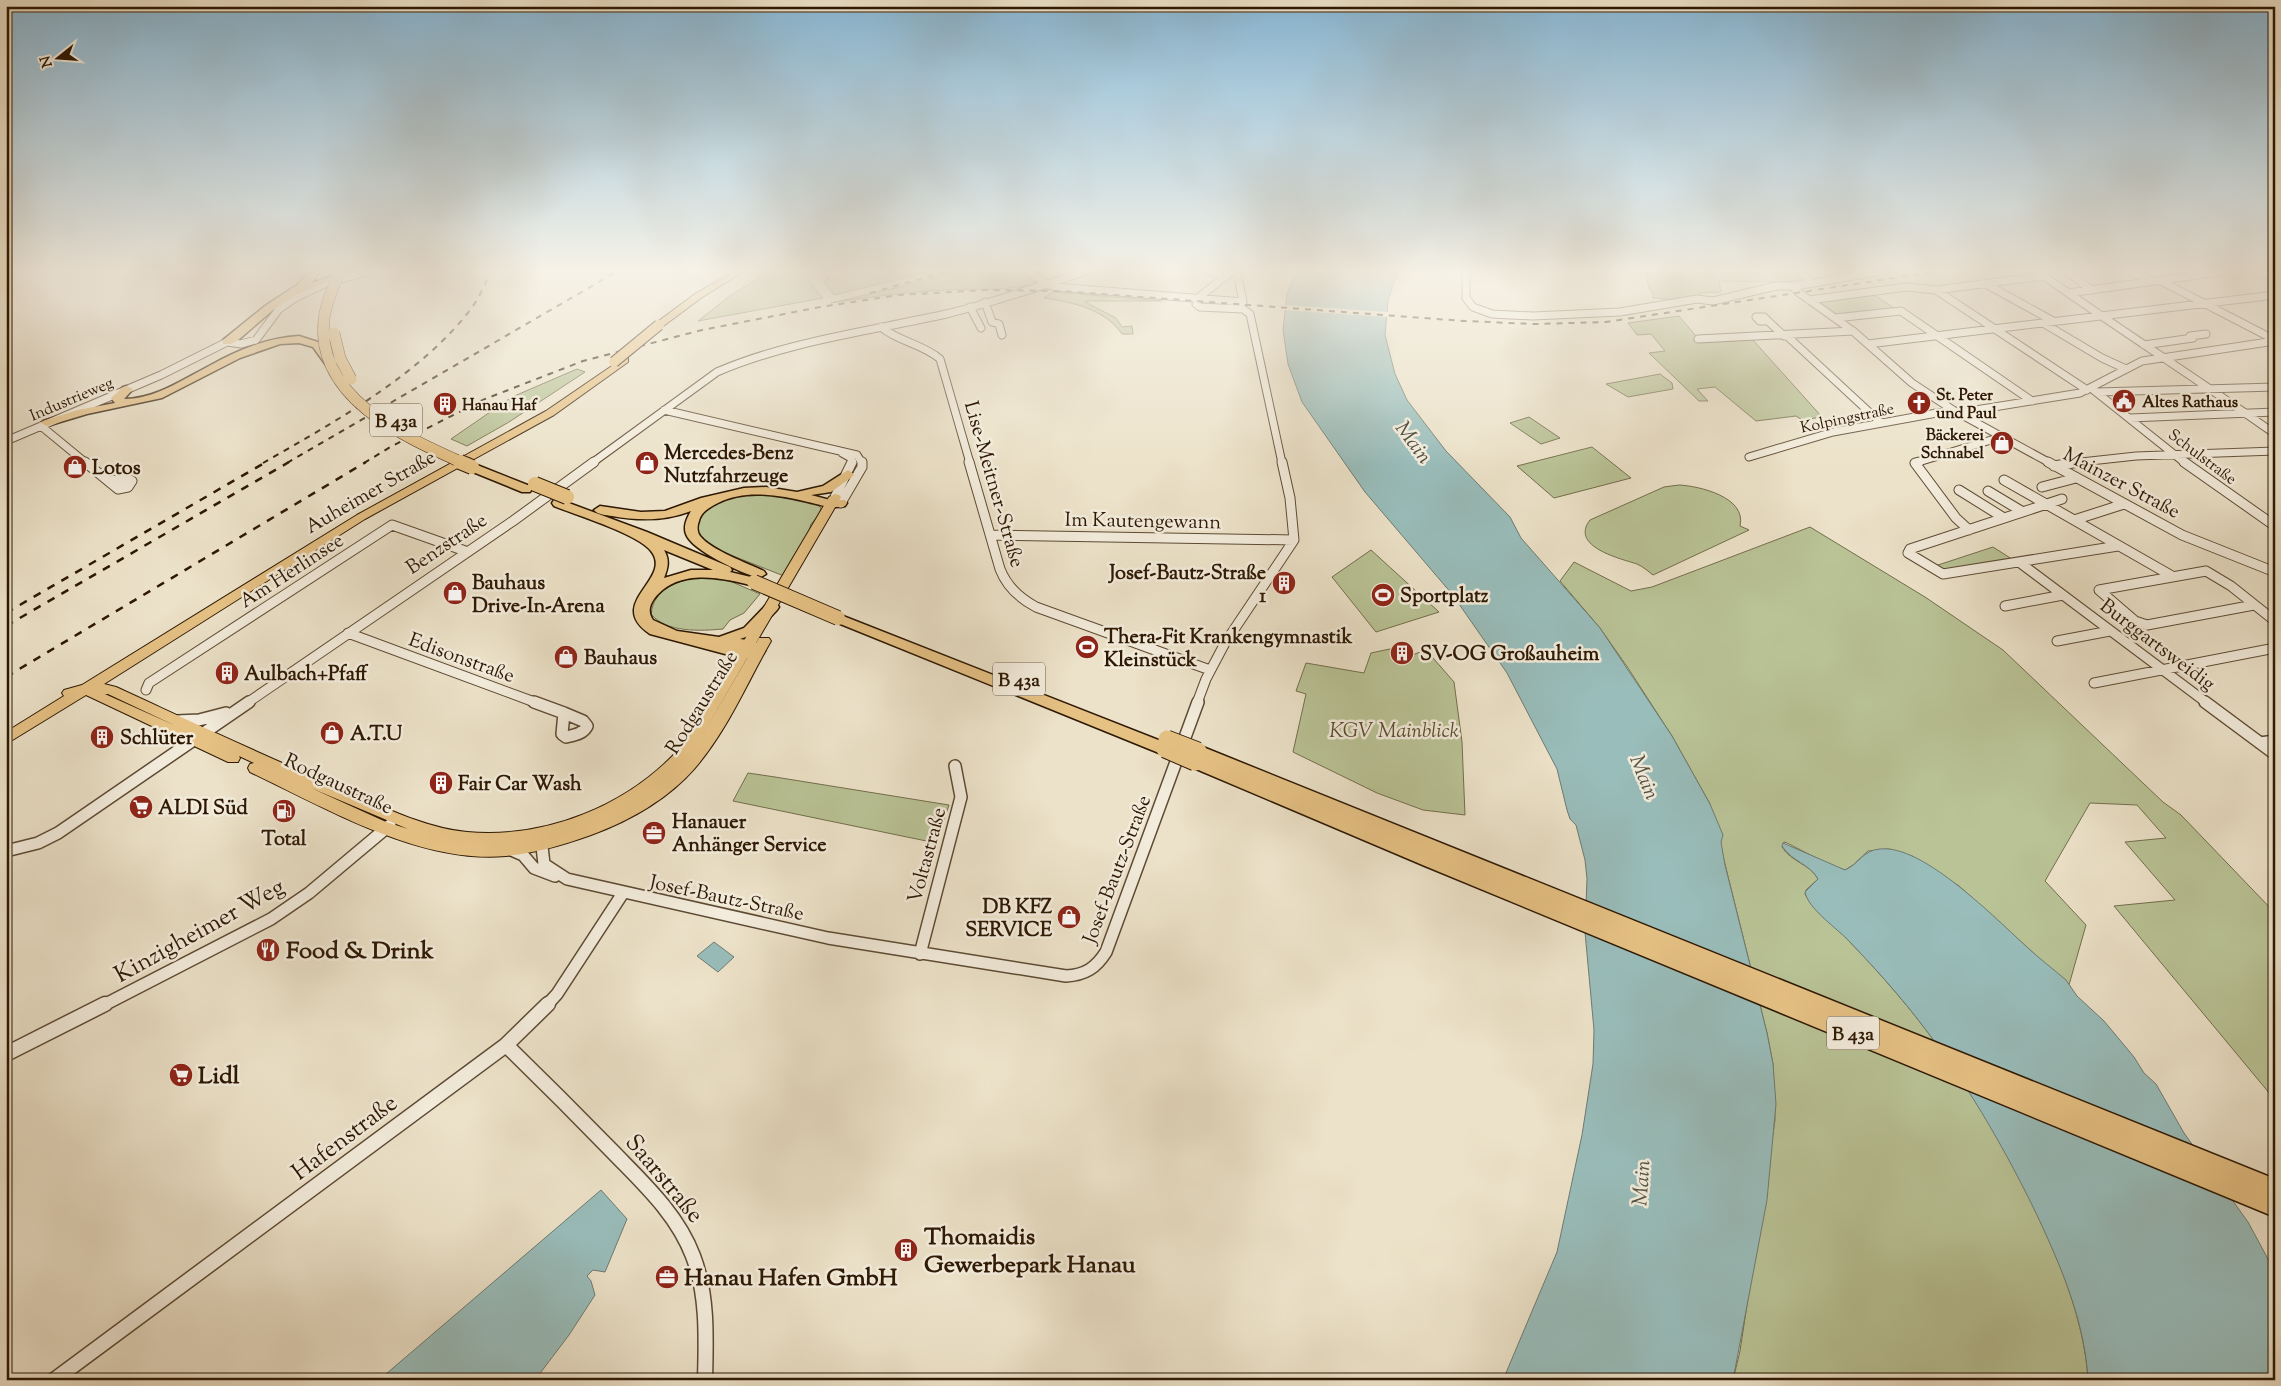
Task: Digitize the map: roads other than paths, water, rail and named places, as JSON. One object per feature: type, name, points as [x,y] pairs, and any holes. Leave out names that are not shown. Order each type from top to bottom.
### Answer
[{"type":"highway","points":[[227,342],[234,337]]},
{"type":"highway","name":"B 43a","points":[[325,337],[330,363],[348,392],[375,416],[411,438],[477,464],[642,535],[757,578]]},
{"type":"highway","name":"B 43a","points":[[336,337],[340,358],[349,377],[374,404],[402,424],[477,464]]},
{"type":"highway","points":[[44,424],[87,411],[133,402],[167,392],[259,346],[293,340],[308,342],[318,345],[330,363]]},
{"type":"highway","points":[[127,389],[117,398],[121,402],[133,402]]},
{"type":"highway","points":[[800,493],[822,491],[836,484],[848,474]]},
{"type":"highway","points":[[600,510],[652,517],[684,510],[727,492],[742,488],[765,487],[836,501]]},
{"type":"highway","points":[[757,578],[694,537],[691,526],[700,509],[721,497],[757,490],[836,501]]},
{"type":"highway","name":"B 43a","points":[[562,500],[600,510],[841,613],[1166,744],[2275,1206]]},
{"type":"highway","points":[[642,535],[660,553],[662,563],[658,577],[640,607],[640,615],[645,624],[661,633],[751,650]]},
{"type":"highway","points":[[751,650],[716,640],[690,637],[652,627],[645,620],[643,613],[646,601],[661,585],[676,578],[693,574],[757,578]]},
{"type":"highway","points":[[716,640],[737,637],[750,631],[772,607]]},
{"type":"highway","name":"B 43a","points":[[1431,854],[2275,1190]]},
{"type":"main road","name":"Auheimer Straße","points":[[91,682],[121,667],[361,517],[550,413],[592,385],[646,337]]},
{"type":"main road","name":"Auheimer Straße","points":[[6,739],[53,710],[91,682],[380,500],[544,411],[619,361],[651,337]]},
{"type":"main road","name":"Rodgaustraße","points":[[107,694],[197,737],[391,824],[446,846],[475,849],[508,849],[533,845],[584,832],[623,815],[648,799],[678,776],[700,752],[772,607],[836,501]]},
{"type":"main road","name":"Rodgaustraße","points":[[751,650],[836,501]]},
{"type":"main road","points":[[53,710],[107,694],[112,678],[121,667]]},
{"type":"main road","points":[[6,732],[91,682]]},
{"type":"main road","name":"Rodgaustraße","points":[[91,682],[90,691],[107,694],[176,720],[197,737]]},
{"type":"main road","name":"Rodgaustraße","points":[[391,824],[466,838],[496,839],[533,845]]},
{"type":"street","points":[[227,342],[241,344],[256,340],[258,337]]},
{"type":"street","name":"Benzstraße","points":[[6,851],[50,838],[468,552],[717,372],[738,363],[840,337]]},
{"type":"street","name":"Lise-Meitner-Straße","points":[[892,337],[930,352],[940,359],[1003,578],[1012,591],[1026,602],[1210,670]]},
{"type":"street","points":[[1255,337],[1290,498],[1295,530],[1294,540]]},
{"type":"street","points":[[1698,339],[1748,337]]},
{"type":"street","points":[[1787,337],[1881,423]]},
{"type":"street","name":"Mainzer Straße","points":[[1858,337],[1912,383],[1955,412],[2192,540],[2275,572]]},
{"type":"street","points":[[1868,344],[1930,337]]},
{"type":"street","points":[[1937,337],[2032,401]]},
{"type":"street","name":"Schulstraße","points":[[2008,337],[2091,390],[2175,454],[2275,526]]},
{"type":"street","points":[[2067,337],[2102,358],[2126,369]]},
{"type":"street","points":[[2132,337],[2212,389],[2275,434]]},
{"type":"street","points":[[2144,345],[2193,338],[2191,337]]},
{"type":"street","points":[[2091,390],[2138,362],[2275,341]]},
{"type":"street","name":"Industrieweg","points":[[6,441],[127,389],[227,342]]},
{"type":"street","points":[[2091,390],[2275,387]]},
{"type":"street","name":"Kolpingstraße","points":[[1749,457],[1811,437],[1881,423],[2032,401],[2091,390]]},
{"type":"street","name":"Rodgaustraße","points":[[664,410],[857,455],[862,462],[860,472],[836,501]]},
{"type":"street","points":[[2132,420],[2275,412]]},
{"type":"street","points":[[44,424],[109,481]]},
{"type":"street","points":[[1968,530],[1956,518],[1916,463],[2001,437]]},
{"type":"street","name":"Rodgaustraße","points":[[829,449],[851,458],[852,464],[836,501]]},
{"type":"street","points":[[2054,466],[2087,460],[2175,454],[2275,451]]},
{"type":"street","points":[[2042,487],[2076,478]]},
{"type":"street","points":[[2004,480],[2164,573],[2173,576]]},
{"type":"street","points":[[1959,490],[2004,518]]},
{"type":"street","points":[[1988,491],[2023,512]]},
{"type":"street","points":[[2062,499],[1908,550],[1912,556],[1943,574],[2118,546]]},
{"type":"street","points":[[2074,520],[2124,504]]},
{"type":"street","name":"Am Herlinsee","points":[[146,690],[149,682],[392,525],[468,552]]},
{"type":"street","name":"Im Kautengewann","points":[[991,535],[1294,540]]},
{"type":"street","name":"Josef-Bautz-Straße","points":[[533,845],[542,857],[544,864],[564,878],[623,893],[828,938],[1066,976],[1086,974],[1096,967],[1106,952],[1210,670],[1225,643],[1294,540]]},
{"type":"street","name":"Burggartsweidig","points":[[2019,562],[2275,754]]},
{"type":"street","points":[[2254,605],[2147,624],[2135,621],[2099,592],[2102,588],[2208,572],[2275,620]]},
{"type":"street","points":[[2005,606],[2063,595]]},
{"type":"street","points":[[2057,640],[2110,631]]},
{"type":"street","name":"Edisonstraße","points":[[348,633],[564,713]]},
{"type":"street","points":[[2094,683],[2161,669],[2272,651]]},
{"type":"street","points":[[176,720],[208,718],[237,710]]},
{"type":"street","points":[[2260,743],[2275,741]]},
{"type":"street","name":"Voltastraße","points":[[920,954],[961,796],[955,766]]},
{"type":"street","name":"Kinzigheimer Weg","points":[[6,1054],[223,945],[270,919],[309,892],[391,824]]},
{"type":"street","points":[[533,845],[534,868],[564,878]]},
{"type":"street","name":"Hafenstraße","points":[[54,1380],[506,1045],[557,994],[623,893]]},
{"type":"street","name":"Saarstraße","points":[[506,1045],[597,1134],[660,1201],[680,1227],[695,1262],[703,1301],[706,1330],[705,1380]]},
{"type":"water","name":"Main","points":[[1284,337],[1385,337],[1395,374],[1407,400],[1446,451],[1510,517],[1521,538],[1600,628],[1672,736],[1710,804],[1723,835],[1721,842],[1725,865],[1767,1033],[1773,1064],[1776,1104],[1767,1200],[1733,1380],[1503,1380],[1557,1252],[1582,1135],[1593,1064],[1594,1030],[1585,932],[1587,879],[1585,860],[1576,825],[1570,819],[1567,810],[1557,769],[1507,673],[1452,594],[1365,492],[1302,402],[1288,364]]},
{"type":"water","points":[[1783,843],[1845,870],[1869,852],[1880,849],[1897,851],[1917,858],[1937,870],[1978,903],[2066,980],[2077,996],[2104,1021],[2134,1057],[2144,1073],[2156,1084],[2184,1133],[2248,1222],[2275,1272],[2275,1380],[2088,1380],[2082,1336],[2070,1293],[2035,1211],[2006,1154],[1956,1072],[1918,1020],[1868,961],[1812,905],[1805,892],[1818,879],[1815,874],[1786,851],[1782,846]]},
{"type":"water","points":[[714,942],[734,957],[718,972],[697,956]]},
{"type":"water","points":[[601,1190],[627,1219],[605,1272],[593,1270],[587,1276],[591,1281],[595,1295],[569,1335],[535,1380],[379,1380]]},
{"type":"railway","points":[[263,463],[319,431],[376,394],[430,353],[446,337]]},
{"type":"railway","points":[[287,463],[505,337]]},
{"type":"railway","points":[[364,463],[392,446],[485,399],[583,361],[676,337]]},
{"type":"railway","points":[[6,613],[266,462]]},
{"type":"railway","points":[[6,626],[289,462]]},
{"type":"railway","points":[[6,677],[366,462]]},
{"type":"place","name":"Altes Rathaus","points":[[2124,401]]},
{"type":"place","name":"St. Peter und Paul","points":[[1919,403]]},
{"type":"place","name":"Hanau Haf","points":[[445,404]]},
{"type":"place","name":"Bäckerei Schnabel","points":[[2002,443]]},
{"type":"place","name":"Mercedes-Benz Nutzfahrzeuge","points":[[647,463]]},
{"type":"place","name":"Lotos","points":[[75,467]]},
{"type":"place","name":"Josef-Bautz-Straße 1","points":[[1284,583]]},
{"type":"place","name":"Bauhaus Drive-In-Arena","points":[[455,593]]},
{"type":"place","name":"Sportplatz","points":[[1383,595]]},
{"type":"place","name":"Thera-Fit Krankengymnastik Kleinstück","points":[[1087,647]]},
{"type":"place","name":"SV-OG Großauheim","points":[[1402,653]]},
{"type":"place","name":"Bauhaus","points":[[566,657]]},
{"type":"place","name":"Aulbach+Pfaff","points":[[227,673]]},
{"type":"place","name":"A.T.U","points":[[332,733]]},
{"type":"place","name":"Schlüter","points":[[102,737]]},
{"type":"place","name":"Fair Car Wash","points":[[441,783]]},
{"type":"place","name":"ALDI Süd","points":[[141,807]]},
{"type":"place","name":"Total","points":[[284,811]]},
{"type":"place","name":"Hanauer Anhänger Service","points":[[654,833]]},
{"type":"place","name":"DB KFZ SERVICE","points":[[1069,917]]},
{"type":"place","name":"Food & Drink","points":[[268,950]]},
{"type":"place","name":"Lidl","points":[[181,1075]]},
{"type":"place","name":"Thomaidis Gewerbepark Hanau","points":[[906,1250]]},
{"type":"place","name":"Hanau Hafen GmbH","points":[[667,1277]]},
{"type":"park label","name":"KGV Mainblick","points":[[1394,730]]}]
